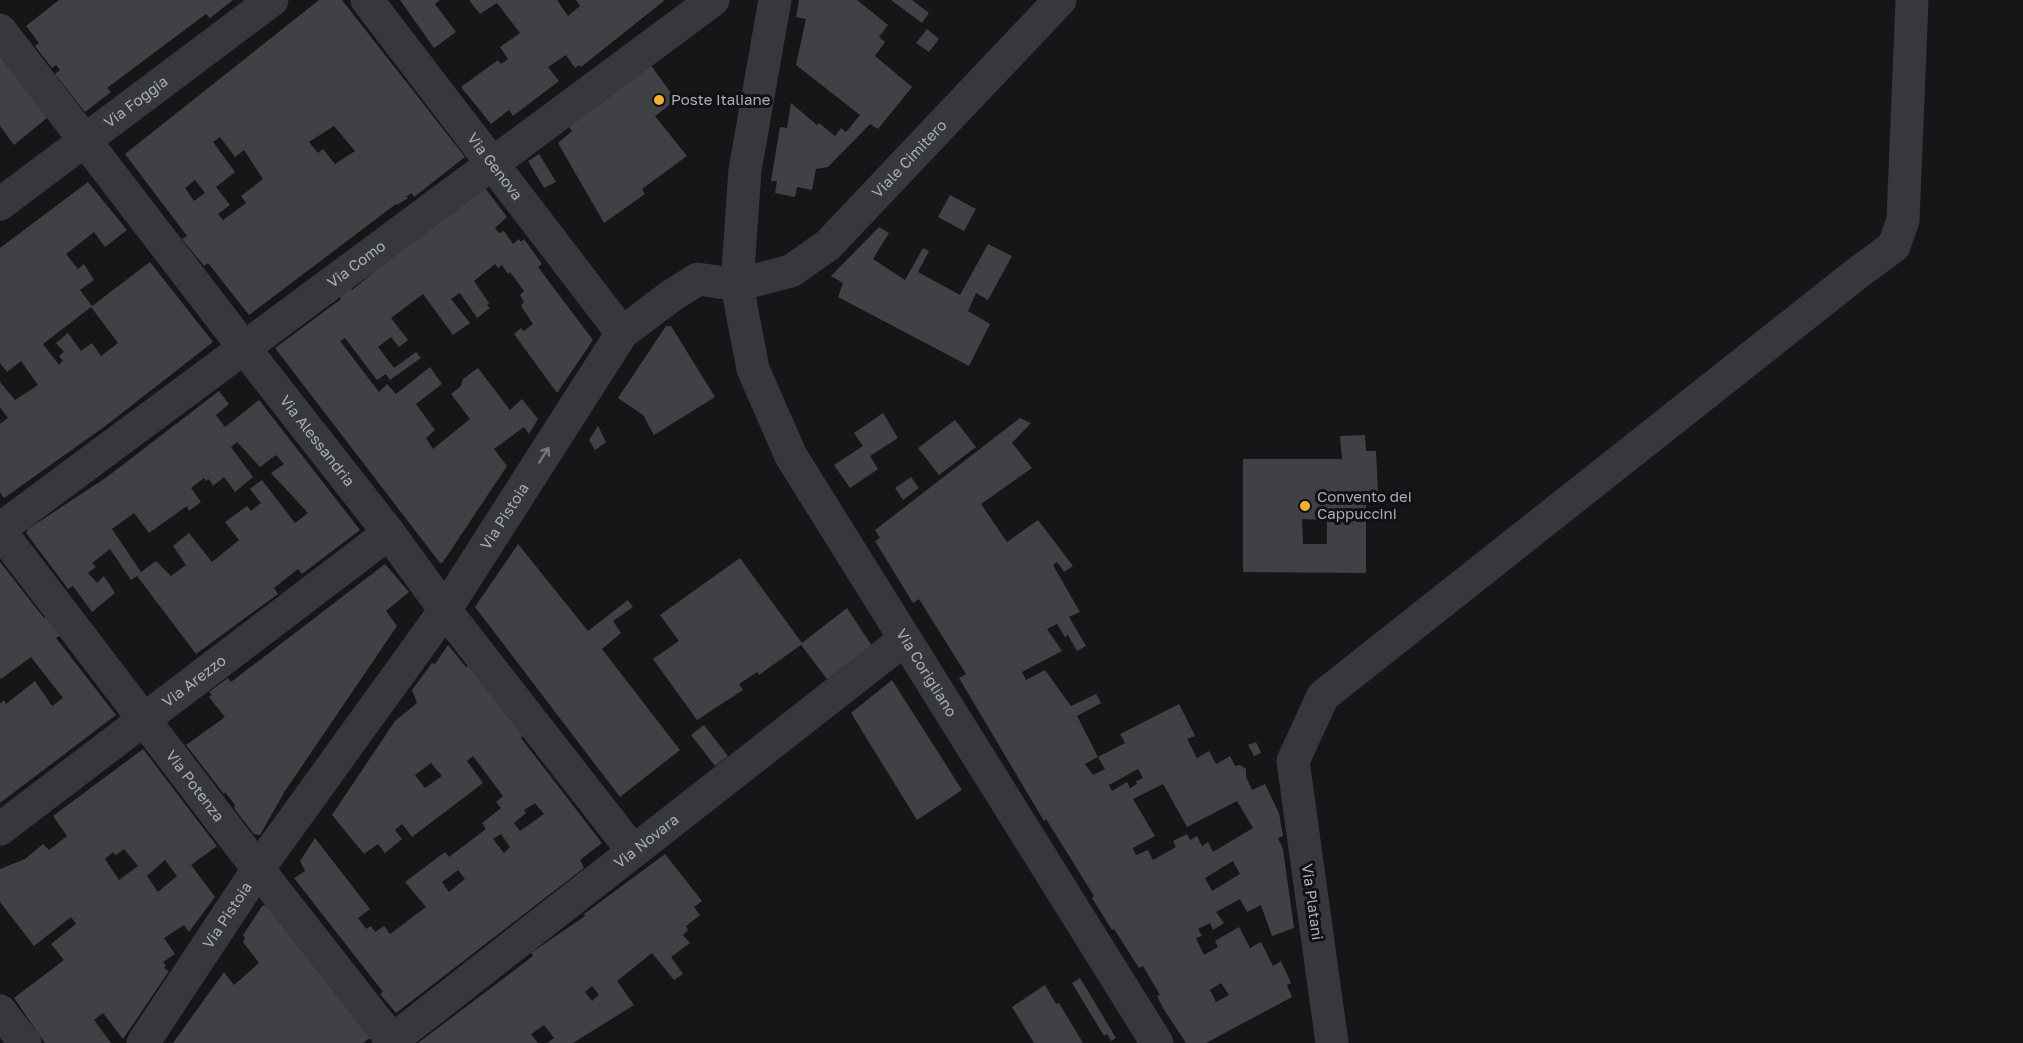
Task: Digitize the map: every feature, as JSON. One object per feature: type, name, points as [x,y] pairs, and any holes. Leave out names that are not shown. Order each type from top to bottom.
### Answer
[{"type":"street","name":"Via Foggia","points":[[0,204],[272,0]]},
{"type":"street","name":"Via Genova","points":[[367,0],[622,333]]},
{"type":"street","name":"Via Como","points":[[0,530],[713,0]]},
{"type":"street","points":[[737,285],[745,170],[775,0]]},
{"type":"street","name":"Viale Cimitero","points":[[737,285],[790,271],[828,245],[1060,0]]},
{"type":"street","name":"Via Platani","points":[[1332,1043],[1293,762],[1323,696],[1894,246],[1903,220],[1912,0]]},
{"type":"street","name":"Via Alessandria","points":[[0,30],[633,851]]},
{"type":"street","name":"Via Pistoia","points":[[142,1043],[258,869],[445,610],[622,333],[698,279],[737,285]]},
{"type":"street","name":"Via Corigliano","points":[[737,285],[753,369],[791,456],[1157,1043]]},
{"type":"street","name":"Via Potenza","points":[[0,530],[390,1042]]},
{"type":"street","name":"Via Arezzo","points":[[0,829],[389,533]]},
{"type":"street","name":"Via Novara","points":[[390,1042],[905,639]]},
{"type":"street","points":[[0,1011],[25,1043]]},
{"type":"building","points":[[59,0],[233,0],[210,18],[206,14],[107,88],[111,92],[85,112],[55,74],[60,70],[56,65],[52,68],[35,46],[39,43],[26,26]]},
{"type":"building","points":[[319,0],[342,0],[465,157],[414,197],[412,193],[406,197],[408,198],[396,204],[249,315],[208,263],[204,266],[182,239],[187,236],[125,154]],"holes":[[[334,126],[355,151],[335,164],[323,149],[318,153],[309,142]],[[220,137],[235,157],[244,150],[263,179],[241,196],[246,203],[223,220],[218,214],[230,205],[216,187],[235,172],[213,142]],[[195,180],[205,193],[194,201],[185,188]]]},
{"type":"building","points":[[400,0],[440,0],[435,4],[456,32],[434,48]]},
{"type":"building","points":[[469,0],[557,0],[568,16],[580,6],[576,0],[665,0],[581,67],[579,65],[575,68],[566,55],[548,67],[559,81],[513,116],[509,110],[491,124],[461,87],[498,60],[501,64],[508,59],[500,47],[520,33],[497,3],[480,14]]},
{"type":"building","points":[[799,0],[857,0],[888,25],[879,37],[885,42],[875,56],[912,87],[878,129],[870,124],[828,167],[816,169],[812,190],[797,187],[795,197],[775,193],[777,181],[771,181],[780,127],[787,128],[791,103],[817,125],[819,123],[835,136],[841,128],[846,132],[860,115],[796,65],[806,19],[796,17]]},
{"type":"building","points":[[891,0],[912,0],[929,13],[922,23]]},
{"type":"building","points":[[927,29],[939,39],[929,52],[916,43]]},
{"type":"building","points":[[0,53],[47,118],[14,145],[0,126]]},
{"type":"building","points":[[650,64],[676,100],[655,116],[687,156],[642,189],[645,194],[604,223],[558,143],[572,131],[569,127]]},
{"type":"building","points":[[539,154],[556,182],[544,188],[528,161]]},
{"type":"building","points":[[88,182],[127,230],[105,247],[94,232],[66,254],[78,269],[84,264],[94,280],[80,290],[92,306],[150,262],[213,342],[104,427],[4,498],[0,492],[0,424],[8,418],[0,407],[0,382],[15,400],[38,385],[21,361],[7,372],[0,363],[0,248]],"holes":[[[91,307],[118,343],[101,356],[92,343],[81,351],[68,333],[56,343],[64,352],[59,356],[63,361],[59,365],[43,344]]]},
{"type":"building","points":[[482,184],[507,217],[495,228],[499,233],[504,231],[513,244],[519,239],[521,242],[524,239],[542,264],[538,267],[593,340],[557,393],[514,334],[521,328],[524,331],[533,324],[521,306],[524,302],[520,295],[524,291],[510,272],[508,274],[502,265],[498,268],[495,264],[474,281],[490,308],[477,318],[460,293],[451,299],[470,323],[453,335],[423,294],[391,318],[408,340],[399,347],[391,337],[378,347],[394,368],[416,352],[421,358],[390,380],[386,374],[377,380],[345,338],[340,341],[379,392],[387,384],[396,394],[430,367],[442,384],[416,404],[435,430],[426,438],[433,449],[470,419],[451,394],[461,386],[463,379],[478,368],[510,410],[522,399],[538,419],[529,434],[524,427],[494,449],[507,466],[443,562],[440,563],[275,348],[341,299],[339,296],[350,288],[352,290]]},
{"type":"building","points":[[950,195],[976,209],[964,231],[938,217]]},
{"type":"building","points":[[879,227],[889,233],[873,259],[905,280],[923,248],[929,251],[918,272],[960,295],[988,244],[1012,256],[988,300],[976,293],[968,311],[990,324],[969,366],[838,297],[843,283],[831,276]]},
{"type":"building","points":[[666,326],[671,326],[715,397],[654,435],[643,415],[618,398]]},
{"type":"building","points":[[219,391],[229,404],[216,415],[225,427],[259,400],[360,530],[302,574],[298,569],[274,588],[278,594],[196,654],[137,576],[131,580],[110,549],[92,563],[96,567],[88,573],[97,583],[104,576],[115,593],[92,612],[73,586],[68,589],[26,533],[28,529],[107,477]],"holes":[[[237,442],[260,467],[276,455],[284,464],[271,473],[308,513],[295,523],[262,480],[250,489],[261,503],[251,511],[247,506],[225,522],[239,540],[212,562],[189,533],[173,546],[186,565],[171,576],[156,561],[141,572],[112,529],[134,513],[149,533],[187,506],[189,511],[201,502],[191,488],[204,478],[206,481],[209,479],[213,486],[224,477],[235,492],[253,477],[231,447]]]},
{"type":"building","points":[[883,413],[898,438],[870,456],[878,469],[850,488],[834,465],[863,446],[854,433]]},
{"type":"building","points":[[1020,418],[1031,423],[1012,443],[1032,468],[981,504],[1007,542],[1038,520],[1073,566],[1064,572],[1057,562],[1053,565],[1080,612],[1069,617],[1086,646],[1077,651],[1068,635],[1065,637],[1057,624],[1047,629],[1062,651],[1022,672],[1026,680],[1045,670],[1071,706],[1096,694],[1101,703],[1077,716],[1098,757],[1125,743],[1120,734],[1179,704],[1195,736],[1187,739],[1197,758],[1209,751],[1216,764],[1230,756],[1235,766],[1240,765],[1246,769],[1246,777],[1252,790],[1265,784],[1279,813],[1283,836],[1278,838],[1283,849],[1294,928],[1272,936],[1261,905],[1247,912],[1240,899],[1216,912],[1224,923],[1213,930],[1210,923],[1198,929],[1202,936],[1196,938],[1204,955],[1218,947],[1215,941],[1239,927],[1250,948],[1261,942],[1273,966],[1281,961],[1291,983],[1287,985],[1292,997],[1206,1043],[1186,1043],[1163,1008],[1157,996],[1160,995],[1143,966],[1139,968],[1114,929],[1112,930],[1092,898],[1094,896],[1046,819],[1044,821],[959,678],[966,674],[919,599],[913,603],[875,541],[880,538],[875,530]],"holes":[[[1098,757],[1105,769],[1093,775],[1085,764]],[[1138,769],[1143,778],[1136,781],[1137,784],[1130,788],[1127,782],[1112,791],[1109,785]],[[1163,784],[1187,827],[1237,801],[1253,828],[1213,852],[1208,842],[1202,846],[1197,836],[1190,840],[1187,834],[1173,841],[1176,847],[1153,860],[1148,850],[1136,855],[1133,848],[1155,836],[1133,799]],[[1233,861],[1240,874],[1212,891],[1205,878]],[[1221,983],[1229,995],[1216,1002],[1210,990]]]},
{"type":"building","points":[[955,420],[976,447],[939,475],[918,448]]},
{"type":"building","points":[[598,426],[606,442],[595,450],[589,440]]},
{"type":"building","name":"Convento dei Cappuccini","points":[[1365,435],[1366,451],[1376,451],[1378,492],[1366,493],[1366,573],[1243,572],[1243,459],[1342,459],[1340,436]],"holes":[[[1302,519],[1327,520],[1327,544],[1303,544]]]},
{"type":"building","points":[[911,477],[919,488],[903,500],[895,488]]},
{"type":"building","points":[[518,544],[588,631],[628,600],[633,607],[613,621],[621,633],[602,649],[680,750],[620,797],[475,607]]},
{"type":"building","points":[[740,558],[802,643],[847,608],[872,646],[827,679],[801,645],[759,675],[757,672],[739,684],[743,690],[697,720],[653,659],[679,641],[660,615]]},
{"type":"building","points":[[0,562],[44,618],[48,615],[62,634],[56,638],[116,715],[0,803],[0,704],[4,700],[6,704],[35,681],[52,706],[63,698],[31,657],[1,679],[0,677]]},
{"type":"building","points":[[385,564],[409,592],[386,611],[397,626],[285,791],[260,835],[254,834],[234,808],[235,805],[186,745],[225,717],[209,697],[212,695],[209,692],[228,678],[231,682]]},
{"type":"building","points":[[448,645],[466,667],[470,664],[524,734],[521,738],[602,843],[580,860],[584,868],[396,1013],[380,994],[383,992],[294,878],[305,871],[300,861],[315,838],[370,909],[358,918],[366,929],[371,926],[375,932],[384,926],[390,934],[426,907],[405,882],[445,852],[449,857],[486,829],[482,823],[501,808],[496,802],[503,796],[473,756],[467,761],[483,783],[412,837],[402,824],[395,830],[402,839],[385,853],[378,844],[364,854],[332,815],[395,721],[417,703],[412,690],[432,663],[435,664]],"holes":[[[431,763],[442,776],[425,788],[415,775]],[[535,803],[544,814],[520,831],[514,823],[526,813],[524,810]],[[501,834],[510,847],[504,853],[493,839]],[[458,870],[465,879],[449,892],[442,882]]]},
{"type":"building","points":[[892,680],[962,790],[917,820],[851,713]]},
{"type":"building","points":[[704,725],[728,756],[715,766],[691,735]]},
{"type":"building","points":[[1256,742],[1261,753],[1254,756],[1248,745]]},
{"type":"building","points":[[143,749],[217,846],[191,865],[215,897],[189,932],[184,925],[164,938],[175,954],[163,962],[166,965],[164,968],[169,971],[123,1039],[103,1013],[94,1020],[111,1043],[45,1043],[14,998],[64,960],[51,944],[76,924],[71,917],[34,946],[0,902],[0,869],[25,859],[43,844],[49,850],[67,836],[53,816]],"holes":[[[124,849],[138,866],[119,880],[105,859],[113,852],[116,855]],[[165,860],[177,876],[158,892],[147,876]]]},
{"type":"building","points":[[665,854],[702,901],[694,907],[700,915],[686,926],[688,930],[683,935],[690,943],[671,957],[683,974],[674,980],[652,953],[617,981],[634,1005],[573,1043],[547,1043],[554,1038],[544,1025],[531,1034],[538,1043],[418,1043],[533,956],[531,953],[585,916],[584,914]],"holes":[[[592,986],[599,995],[592,1001],[585,992]]]},
{"type":"building","points":[[266,905],[370,1038],[363,1043],[173,1043],[224,972],[234,985],[259,963],[243,942],[245,938],[243,935],[262,906]]},
{"type":"building","points":[[1080,978],[1116,1038],[1111,1041],[1107,1034],[1104,1036],[1072,983]]},
{"type":"building","points":[[1045,985],[1056,1004],[1059,1003],[1083,1043],[1034,1043],[1012,1007]]},
{"type":"place","name":"Poste Italiane","points":[[659,100]]},
{"type":"place","name":"Convento dei Cappuccini","points":[[1305,506]]}]
